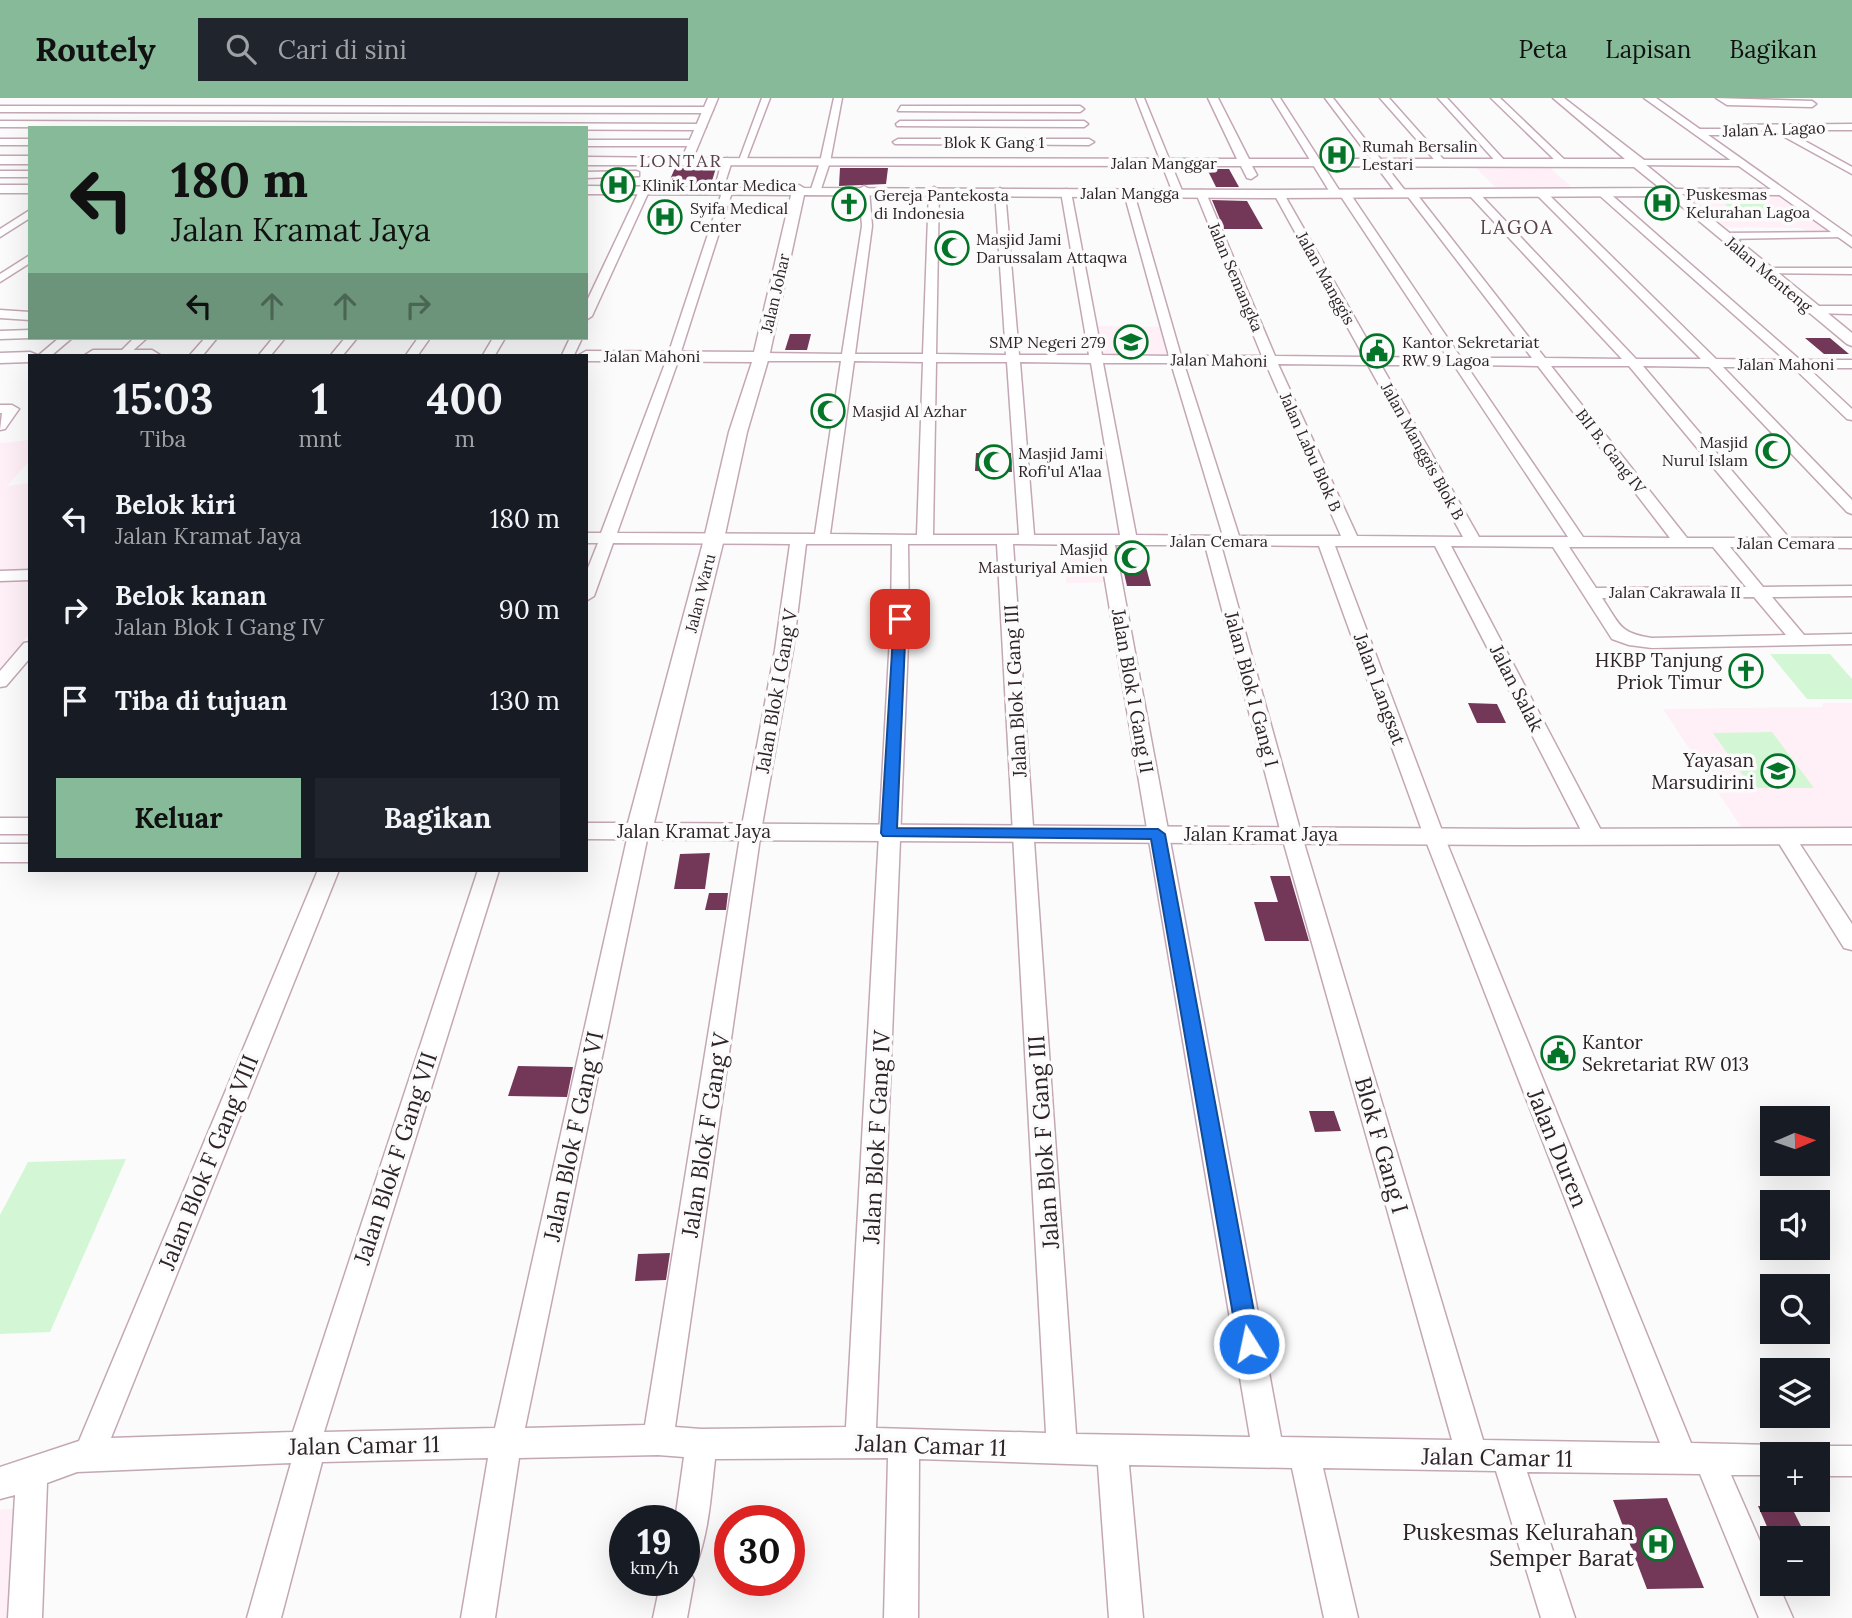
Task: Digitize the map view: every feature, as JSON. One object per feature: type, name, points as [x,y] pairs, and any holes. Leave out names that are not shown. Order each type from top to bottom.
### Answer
[{"type":"street","points":[[189,126],[228,98]]},
{"type":"street","points":[[416,126],[442,98]]},
{"type":"street","points":[[741,161],[766,98]]},
{"type":"street","points":[[816,189],[825,162],[838,98]]},
{"type":"street","points":[[894,162],[902,98]]},
{"type":"street","points":[[1077,98],[1096,163]]},
{"type":"street","points":[[1140,98],[1178,192]]},
{"type":"street","points":[[1213,98],[1262,194]]},
{"type":"street","points":[[1276,98],[1315,164],[1341,194],[1578,541]]},
{"type":"street","name":"BII B. Gang IV","points":[[1329,98],[1681,541]]},
{"type":"street","points":[[1384,98],[1442,163]]},
{"type":"street","points":[[1442,98],[1502,163]]},
{"type":"street","points":[[1494,98],[1564,163]]},
{"type":"street","name":"Jalan Menteng","points":[[1558,98],[1640,163],[1852,341]]},
{"type":"street","points":[[1649,98],[1847,239]]},
{"type":"street","points":[[1720,98],[1726,102],[1817,111]]},
{"type":"street","points":[[1803,98],[1817,111],[1850,129]]},
{"type":"street","points":[[0,109],[429,110],[711,104],[686,161]]},
{"type":"street","points":[[901,109],[1080,109]]},
{"type":"street","points":[[1760,114],[1817,111]]},
{"type":"street","points":[[0,124],[125,126]]},
{"type":"street","points":[[900,124],[1084,124]]},
{"type":"street","points":[[588,127],[702,127]]},
{"type":"street","points":[[1772,127],[1852,171]]},
{"type":"street","name":"Jalan A. Lagao","points":[[1697,132],[1739,132],[1734,128],[1772,127],[1850,129]]},
{"type":"street","points":[[0,142],[28,142]]},
{"type":"street","name":"Blok K Gang 1","points":[[898,142],[1089,142]]},
{"type":"street","points":[[588,143],[694,143]]},
{"type":"street","points":[[0,160],[28,160]]},
{"type":"street","name":"Jalan Manggar","points":[[588,161],[1741,163]]},
{"type":"street","points":[[588,591],[673,356],[723,189],[727,161]]},
{"type":"street","points":[[0,174],[28,174]]},
{"type":"street","points":[[588,175],[636,174]]},
{"type":"street","points":[[2,190],[28,189]]},
{"type":"street","name":"Jalan Johar","points":[[761,357],[799,189]]},
{"type":"street","points":[[822,538],[867,226],[864,189]]},
{"type":"street","name":"Jalan Mangga","points":[[588,190],[864,189],[1262,194],[1674,192]]},
{"type":"street","points":[[588,312],[645,190]]},
{"type":"street","points":[[925,538],[934,190]]},
{"type":"street","points":[[1000,191],[1027,540]]},
{"type":"street","points":[[1066,192],[1129,540]]},
{"type":"street","points":[[1674,192],[1781,192]]},
{"type":"street","name":"Jalan Blok I Gang I","points":[[1129,193],[1176,359],[1291,833]]},
{"type":"street","name":"Jalan Semangka","points":[[1201,193],[1271,362]]},
{"type":"street","points":[[1473,193],[1633,363],[1785,543]]},
{"type":"street","points":[[1541,193],[1712,363],[1852,509]]},
{"type":"street","points":[[1603,193],[1852,415]]},
{"type":"street","name":"Jalan Manggis","points":[[1279,194],[1374,361]]},
{"type":"street","points":[[0,234],[28,215]]},
{"type":"street","points":[[1725,236],[1847,239]]},
{"type":"street","points":[[0,279],[28,259]]},
{"type":"street","points":[[1766,271],[1852,271]]},
{"type":"street","points":[[1812,310],[1852,310]]},
{"type":"street","points":[[0,314],[27,313]]},
{"type":"street","points":[[0,335],[28,334]]},
{"type":"street","points":[[37,354],[53,340]]},
{"type":"street","points":[[47,354],[64,340]]},
{"type":"street","points":[[122,354],[139,340]]},
{"type":"street","points":[[197,354],[209,340]]},
{"type":"street","points":[[266,354],[277,340]]},
{"type":"street","points":[[338,354],[349,340]]},
{"type":"street","name":"Jalan Mahoni","points":[[588,358],[673,356],[1852,364]]},
{"type":"street","points":[[0,371],[15,357]]},
{"type":"street","name":"Jalan Waru","points":[[639,830],[714,539],[738,432],[761,357]]},
{"type":"street","name":"Jalan Manggis Blok B","points":[[1374,361],[1473,540]]},
{"type":"street","name":"Jalan Labu Blok B","points":[[1271,362],[1351,541]]},
{"type":"street","points":[[0,409],[12,409],[0,426]]},
{"type":"street","name":"Jalan Cemara","points":[[588,538],[714,539],[799,544],[822,538],[925,538],[1005,543],[1027,540],[1107,544],[1129,540],[1852,543]]},
{"type":"street","name":"Jalan Blok F Gang IV","points":[[859,1442],[864,1388],[900,619],[900,538]]},
{"type":"street","name":"Jalan Salak","points":[[1440,541],[1594,836]]},
{"type":"street","name":"Jalan Cakrawala II","points":[[1557,541],[1618,635],[1629,640],[1652,643],[1852,639]]},
{"type":"street","name":"Jalan Langsat","points":[[1326,542],[1434,836]]},
{"type":"street","name":"Jalan Cakrawala II","points":[[1718,542],[1798,639]]},
{"type":"street","name":"Jalan Blok I Gang III","points":[[1005,543],[1024,834]]},
{"type":"street","name":"Jalan Blok I Gang V","points":[[751,831],[784,650],[799,544]]},
{"type":"street","name":"Jalan Blok I Gang II","points":[[1107,544],[1268,1452]]},
{"type":"street","points":[[0,576],[28,575]]},
{"type":"street","name":"Jalan Cakrawala II","points":[[1591,593],[1852,591]]},
{"type":"street","points":[[0,682],[28,648]]},
{"type":"street","points":[[0,826],[28,826]]},
{"type":"street","name":"Jalan Blok F Gang VI","points":[[478,1618],[507,1441],[639,830]]},
{"type":"street","name":"Jalan Kramat Jaya","points":[[588,831],[1594,836],[1790,846],[1852,836]]},
{"type":"street","name":"Jalan Blok F Gang V","points":[[658,1440],[751,831]]},
{"type":"street","name":"Blok F Gang I","points":[[1291,833],[1472,1457]]},
{"type":"street","name":"Jalan Blok F Gang III","points":[[1024,834],[1062,1449]]},
{"type":"street","name":"Jalan Duren","points":[[1434,836],[1696,1459],[1776,1618]]},
{"type":"street","points":[[1790,846],[1852,942]]},
{"type":"street","points":[[0,853],[28,853]]},
{"type":"street","name":"Jalan Blok F Gang VIII","points":[[89,1454],[327,872]]},
{"type":"street","name":"Jalan Blok F Gang VII","points":[[264,1618],[308,1447],[487,872]]},
{"type":"street","name":"Jalan Camar 11","points":[[0,1483],[32,1473],[66,1457],[89,1454],[507,1441],[658,1440],[701,1444],[859,1442],[1112,1450],[1760,1460]]},
{"type":"street","points":[[694,1505],[701,1444]]},
{"type":"street","points":[[901,1618],[904,1444]]},
{"type":"street","points":[[1112,1450],[1126,1618]]},
{"type":"street","points":[[1304,1452],[1341,1618]]},
{"type":"street","points":[[1507,1457],[1558,1618]]},
{"type":"street","points":[[1830,1461],[1852,1461]]},
{"type":"street","points":[[25,1618],[32,1473]]},
{"type":"street","points":[[670,1618],[675,1596]]},
{"type":"shaded area","points":[[1548,166],[1577,192],[1500,192],[1475,167]]},
{"type":"shaded area","points":[[1684,195],[1784,196],[1836,234],[1810,234],[1801,228],[1726,227]]},
{"type":"shaded area","name":"SMP Negeri 279","points":[[1093,326],[1162,327],[1170,358],[1100,356]]},
{"type":"shaded area","points":[[28,440],[28,462],[7,486],[28,483],[28,635],[0,668],[0,443]]},
{"type":"shaded area","points":[[1061,548],[1103,548],[1113,582],[1067,583]]},
{"type":"shaded area","name":"Yayasan Marsudirini","points":[[1823,703],[1852,703],[1852,833],[1745,833],[1663,709],[1822,707]]},
{"type":"shaded area","points":[[19,1508],[12,1618],[0,1618],[0,1510]]},
{"type":"green space","points":[[1725,204],[1767,204],[1787,219],[1744,219]]},
{"type":"green space","points":[[1770,654],[1830,654],[1852,679],[1852,699],[1807,699]]},
{"type":"green space","points":[[1772,732],[1814,788],[1752,788],[1713,733]]},
{"type":"green space","points":[[126,1159],[50,1332],[0,1334],[0,1215],[28,1162]]},
{"type":"building","points":[[675,168],[716,168],[711,184],[668,184]]},
{"type":"building","points":[[840,168],[888,168],[886,184],[839,186]]},
{"type":"building","points":[[1207,169],[1229,169],[1239,187],[1216,187]]},
{"type":"building","points":[[1212,200],[1247,201],[1263,229],[1224,229]]},
{"type":"building","points":[[790,334],[811,334],[807,350],[785,350]]},
{"type":"building","points":[[1805,338],[1830,338],[1849,354],[1824,354]]},
{"type":"building","name":"Masjid Jami Rofi'ul A'laa","points":[[976,453],[1011,453],[1012,472],[975,471]]},
{"type":"building","points":[[1118,548],[1141,548],[1151,586],[1127,586]]},
{"type":"building","points":[[1468,703],[1497,704],[1506,723],[1477,723]]},
{"type":"building","points":[[710,853],[705,889],[674,889],[680,854]]},
{"type":"building","points":[[1270,876],[1290,876],[1309,941],[1265,941],[1254,902],[1278,902]]},
{"type":"building","points":[[709,893],[728,893],[726,910],[705,910]]},
{"type":"building","name":"Kantor Sekretariat RW 013","points":[[1564,1043],[1574,1061],[1552,1062],[1543,1044]]},
{"type":"building","points":[[518,1066],[573,1067],[567,1097],[508,1096]]},
{"type":"building","points":[[1309,1111],[1334,1111],[1341,1131],[1315,1132]]},
{"type":"building","points":[[670,1253],[666,1280],[635,1281],[638,1254]]},
{"type":"building","name":"Puskesmas Kelurahan Semper Barat","points":[[1667,1498],[1704,1588],[1647,1589],[1613,1500]]},
{"type":"building","points":[[1761,1512],[1794,1512],[1801,1526],[1767,1526]]},
{"type":"place","name":"Rumah Bersalin Lestari","points":[[1337,155]]},
{"type":"place","name":"Klinik Lontar Medica","points":[[618,185]]},
{"type":"place","name":"Puskesmas Kelurahan Lagoa","points":[[1662,203]]},
{"type":"place","name":"Gereja Pantekosta di Indonesia","points":[[849,204]]},
{"type":"place","name":"Syifa Medical Center","points":[[665,217]]},
{"type":"place","name":"Masjid Jami Darussalam Attaqwa","points":[[952,248]]},
{"type":"place","name":"SMP Negeri 279","points":[[1131,342]]},
{"type":"place","name":"Kantor Sekretariat RW 9 Lagoa","points":[[1377,351]]},
{"type":"place","name":"Masjid Al Azhar","points":[[828,411]]},
{"type":"place","name":"Masjid Nurul Islam","points":[[1773,451]]},
{"type":"place","name":"Masjid Jami Rofi'ul A'laa","points":[[994,462]]},
{"type":"place","name":"Masjid Masturiyal Amien","points":[[1132,558]]},
{"type":"place","name":"HKBP Tanjung Priok Timur","points":[[1746,671]]},
{"type":"place","name":"Yayasan Marsudirini","points":[[1778,771]]},
{"type":"place","name":"Kantor Sekretariat RW 013","points":[[1558,1053]]},
{"type":"place","name":"Puskesmas Kelurahan Semper Barat","points":[[1658,1544]]},
{"type":"district","name":"LONTAR","points":[[681,160]]},
{"type":"district","name":"LAGOA","points":[[1517,227]]},
{"type":"route","points":[[900,619],[889,833],[1158,834],[1249,1344]]}]
